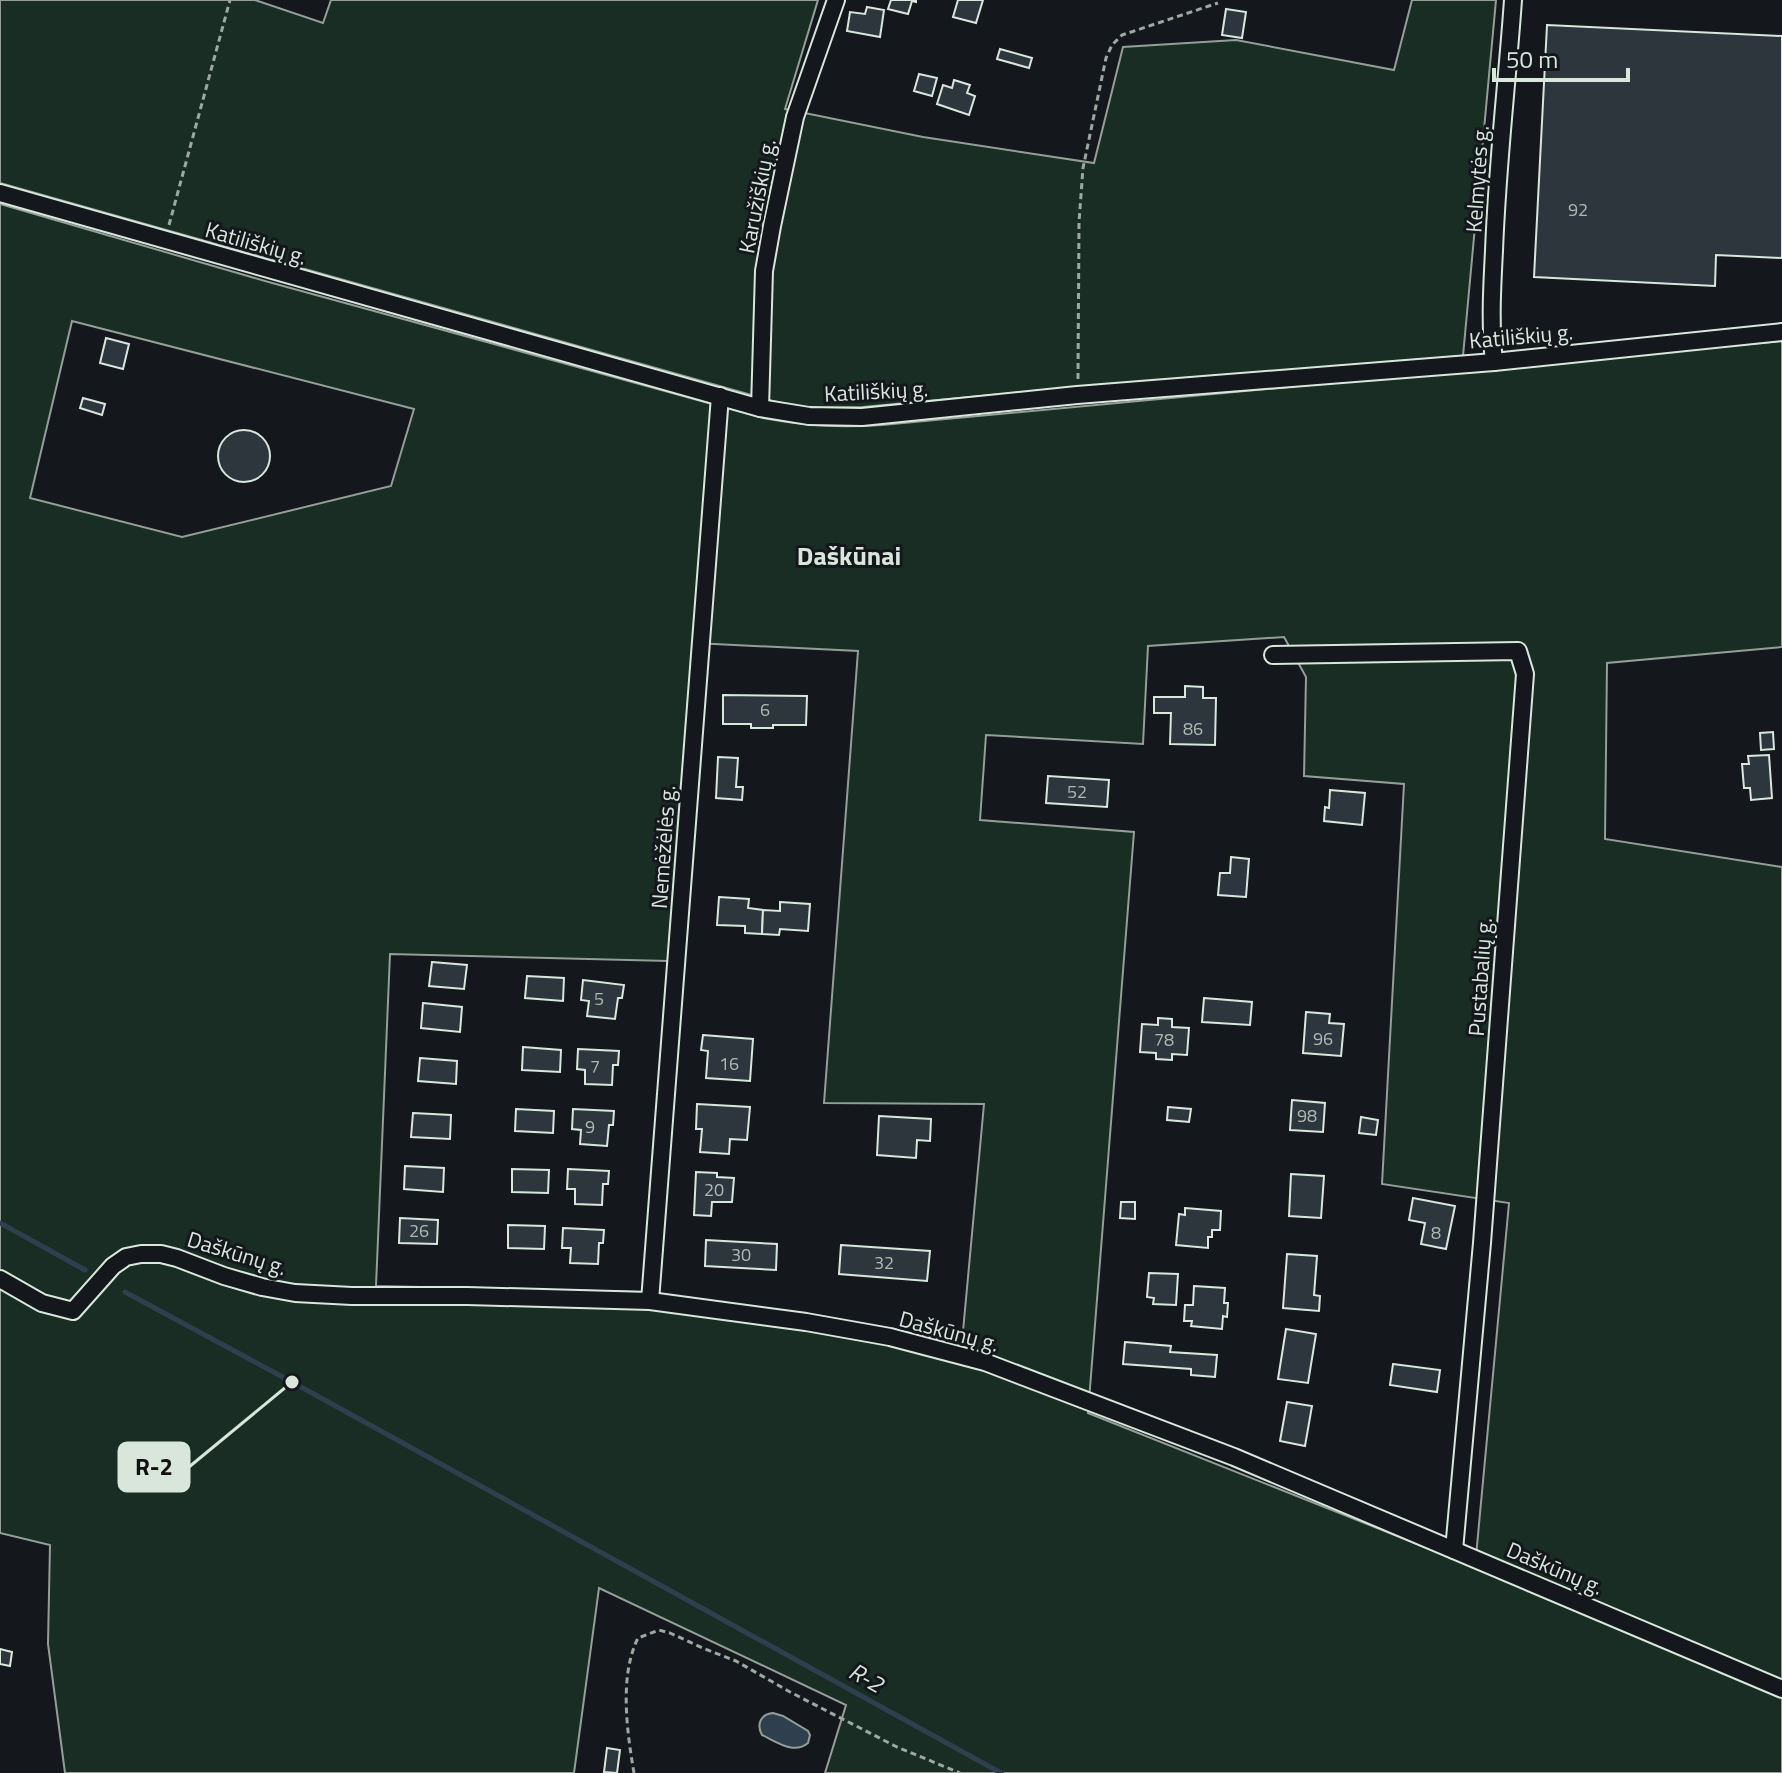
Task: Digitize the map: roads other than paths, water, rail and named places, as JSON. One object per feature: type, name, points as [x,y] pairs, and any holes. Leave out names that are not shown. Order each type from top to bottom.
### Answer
[{"type":"street","name":"Karužiškių g.","points":[[760,408],[764,271],[772,226],[795,117],[836,0]]},
{"type":"street","name":"Kelmytės g.","points":[[1494,362],[1491,338],[1494,239],[1513,0]]},
{"type":"street","name":"Katiliškių g.","points":[[0,193],[760,408],[809,416],[862,417],[1077,395],[1494,362],[1782,332]]},
{"type":"street","name":"Nemėžėlės g.","points":[[650,1301],[720,396]]},
{"type":"street","name":"Pustabalių g.","points":[[1273,655],[1518,651],[1525,674],[1482,1243],[1454,1550]]},
{"type":"street","name":"Daškūnų g.","points":[[0,1279],[42,1303],[73,1311],[113,1266],[126,1257],[161,1254],[224,1276],[295,1293],[650,1301],[890,1337],[985,1362],[1234,1457],[1782,1689]]},
{"type":"water","points":[[773,1713],[808,1731],[808,1743],[791,1748],[762,1735],[761,1720]]},
{"type":"waterway","name":"R-2","points":[[0,1223],[85,1270]]},
{"type":"waterway","name":"R-2","points":[[125,1292],[1001,1773]]},
{"type":"place","name":"R-2","points":[[292,1382]]},
{"type":"district","name":"Daškūnai","points":[[849,556]]}]
